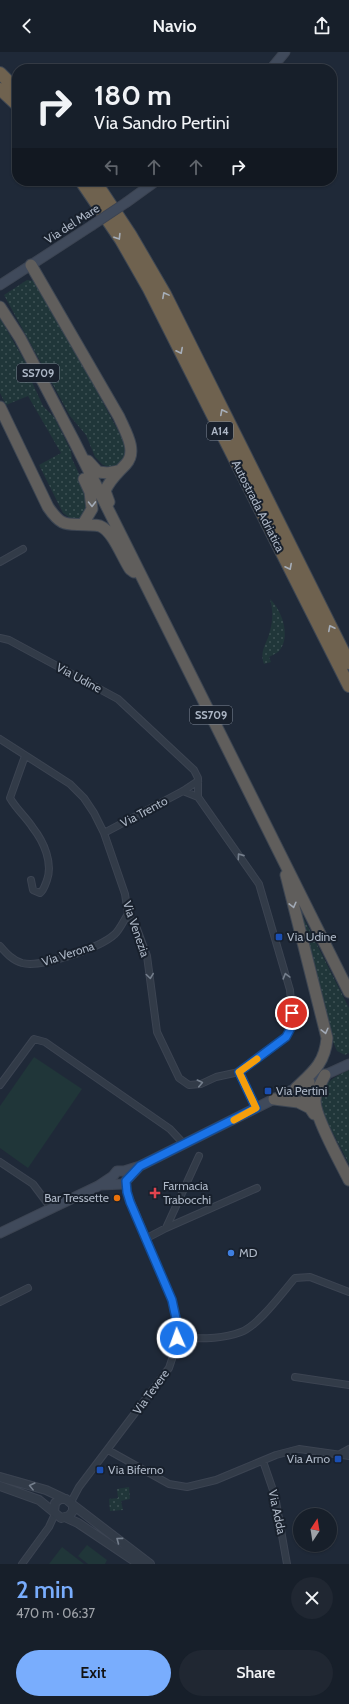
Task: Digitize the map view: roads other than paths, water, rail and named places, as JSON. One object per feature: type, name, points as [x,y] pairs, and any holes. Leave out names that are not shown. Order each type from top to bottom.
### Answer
[{"type":"highway","points":[[0,73],[12,85]]},
{"type":"highway","points":[[0,89],[12,100]]},
{"type":"highway","name":"Autostrada Adriatica","points":[[84,186],[121,240],[149,289],[349,686]]},
{"type":"highway","name":"Autostrada Adriatica","points":[[98,186],[130,234],[165,294],[349,663]]},
{"type":"highway","points":[[31,265],[109,399],[129,439],[132,452],[128,463],[118,471],[109,482],[105,490],[108,501],[118,520],[119,532]]},
{"type":"highway","name":"SS709","points":[[0,307],[20,338],[74,441],[349,992]]},
{"type":"highway","points":[[0,407],[53,515],[60,522],[68,525],[99,525],[106,530],[113,539],[130,569],[141,576]]},
{"type":"highway","points":[[74,441],[90,465],[98,472],[108,473],[118,471]]},
{"type":"highway","points":[[74,441],[74,458],[90,492],[92,501],[92,509],[83,524]]},
{"type":"highway","points":[[281,854],[327,1038],[326,1050],[321,1062],[296,1088]]},
{"type":"highway","points":[[323,1127],[315,1101],[325,1075]]},
{"type":"highway","points":[[310,1082],[306,1090],[306,1096],[310,1108],[323,1127],[349,1179]]},
{"type":"highway","points":[[274,1099],[298,1102],[310,1108]]},
{"type":"main road","points":[[275,64],[285,52]]},
{"type":"main road","name":"Via del Mare","points":[[1,285],[149,186]]},
{"type":"main road","points":[[0,1233],[98,1186],[121,1179],[140,1166],[296,1088],[349,1064]]},
{"type":"street","points":[[0,562],[23,550]]},
{"type":"street","name":"Via Udine","points":[[0,638],[9,640],[118,699],[194,770],[197,774],[198,781]]},
{"type":"street","name":"Via Venezia","points":[[0,739],[60,777],[76,790],[94,813],[104,833],[125,894],[128,914],[137,929],[147,956],[157,1032],[180,1078],[189,1085],[202,1084],[216,1077],[239,1072]]},
{"type":"street","points":[[25,756],[10,798],[16,808],[34,828],[46,852],[50,871],[43,891],[40,893],[33,890],[31,880]]},
{"type":"street","points":[[183,791],[198,781]]},
{"type":"street","points":[[198,781],[198,797]]},
{"type":"street","points":[[183,791],[198,797],[259,884],[290,990],[293,1024],[286,1037],[239,1072],[256,1108]]},
{"type":"street","name":"Via Trento","points":[[104,833],[183,791]]},
{"type":"street","name":"Via Verona","points":[[0,946],[9,956],[22,963],[34,964],[53,961],[106,941],[116,933],[128,914]]},
{"type":"street","points":[[0,1085],[34,1038],[45,1042],[122,1094],[170,1129],[184,1144]]},
{"type":"street","points":[[166,1228],[198,1156]]},
{"type":"street","points":[[0,1162],[34,1184],[51,1208]]},
{"type":"street","name":"Via Tevere","points":[[68,1501],[169,1368],[177,1338],[177,1323],[172,1300],[121,1179]]},
{"type":"street","points":[[147,1238],[166,1228],[257,1188]]},
{"type":"street","points":[[177,1338],[212,1338],[242,1332],[254,1324],[295,1278],[310,1277],[349,1292]]},
{"type":"street","points":[[0,1302],[28,1288]]},
{"type":"street","points":[[295,1377],[349,1385]]},
{"type":"street","points":[[108,1450],[169,1484],[187,1487],[216,1480],[263,1461],[299,1449],[349,1456]]},
{"type":"street","points":[[340,1454],[349,1449]]},
{"type":"street","name":"Via Adda","points":[[263,1461],[275,1496],[287,1564]]},
{"type":"street","points":[[0,1477],[46,1490],[68,1501],[150,1564]]},
{"type":"street","points":[[0,1486],[40,1500],[59,1515],[78,1523],[139,1564]]},
{"type":"street","points":[[59,1515],[55,1503],[68,1501]]},
{"type":"street","points":[[22,1564],[59,1515],[72,1514],[68,1501]]},
{"type":"place","name":"Via Udine","points":[[279,937]]},
{"type":"place","name":"Via Pertini","points":[[268,1091]]},
{"type":"place","name":"Farmacia Trabocchi","points":[[155,1193]]},
{"type":"place","name":"Bar Tressette","points":[[117,1198]]},
{"type":"place","name":"MD","points":[[231,1253]]},
{"type":"place","name":"Via Arno","points":[[338,1459]]},
{"type":"place","name":"Via Biferno","points":[[100,1470]]}]
